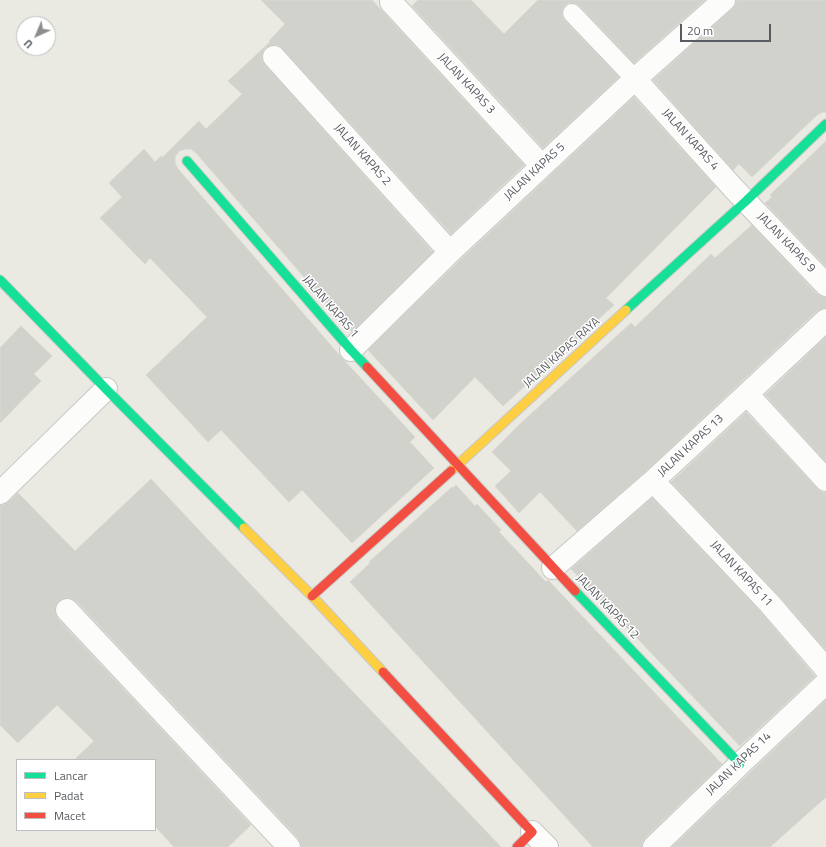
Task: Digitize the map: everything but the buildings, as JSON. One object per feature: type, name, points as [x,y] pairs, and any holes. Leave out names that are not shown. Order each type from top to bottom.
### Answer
[{"type":"street","name":"JALAN KAPAS 5","points":[[351,350],[450,252],[635,79],[724,0]]},
{"type":"street","name":"JALAN KAPAS 3","points":[[390,2],[542,166]]},
{"type":"street","name":"JALAN KAPAS 2","points":[[274,57],[450,252]]},
{"type":"street","name":"JALAN KAPAS 4","points":[[635,79],[746,201]]},
{"type":"street","name":"JALAN KAPAS RAYA","points":[[312,596],[746,201],[826,124]]},
{"type":"street","name":"JALAN KAPAS 1","points":[[187,161],[351,350],[457,465]]},
{"type":"street","name":"JALAN KAPAS 9","points":[[746,201],[826,285]]},
{"type":"street","points":[[0,280],[312,596],[540,839],[517,847]]},
{"type":"street","name":"JALAN KAPAS 13","points":[[553,568],[653,481],[826,320]]},
{"type":"street","points":[[0,493],[106,389]]},
{"type":"street","points":[[747,394],[826,480]]},
{"type":"street","name":"JALAN KAPAS 12","points":[[457,465],[740,764]]},
{"type":"street","name":"JALAN KAPAS 11","points":[[653,481],[769,603],[826,669]]},
{"type":"street","points":[[67,610],[276,843]]},
{"type":"street","name":"JALAN KAPAS 14","points":[[654,847],[826,683]]},
{"type":"lane","points":[[572,13],[635,79]]},
{"type":"traffic: fast","points":[[626,310],[746,201],[826,124]]},
{"type":"traffic: fast","points":[[187,161],[367,367]]},
{"type":"traffic: fast","points":[[0,280],[244,528]]},
{"type":"traffic: fast","points":[[575,591],[740,764]]},
{"type":"traffic: slow","points":[[451,471],[626,310]]},
{"type":"traffic: slow","points":[[244,528],[312,596],[383,672]]},
{"type":"traffic: jam","points":[[367,367],[575,591]]},
{"type":"traffic: jam","points":[[312,596],[451,471]]},
{"type":"traffic: jam","points":[[383,672],[532,832],[517,847]]}]
